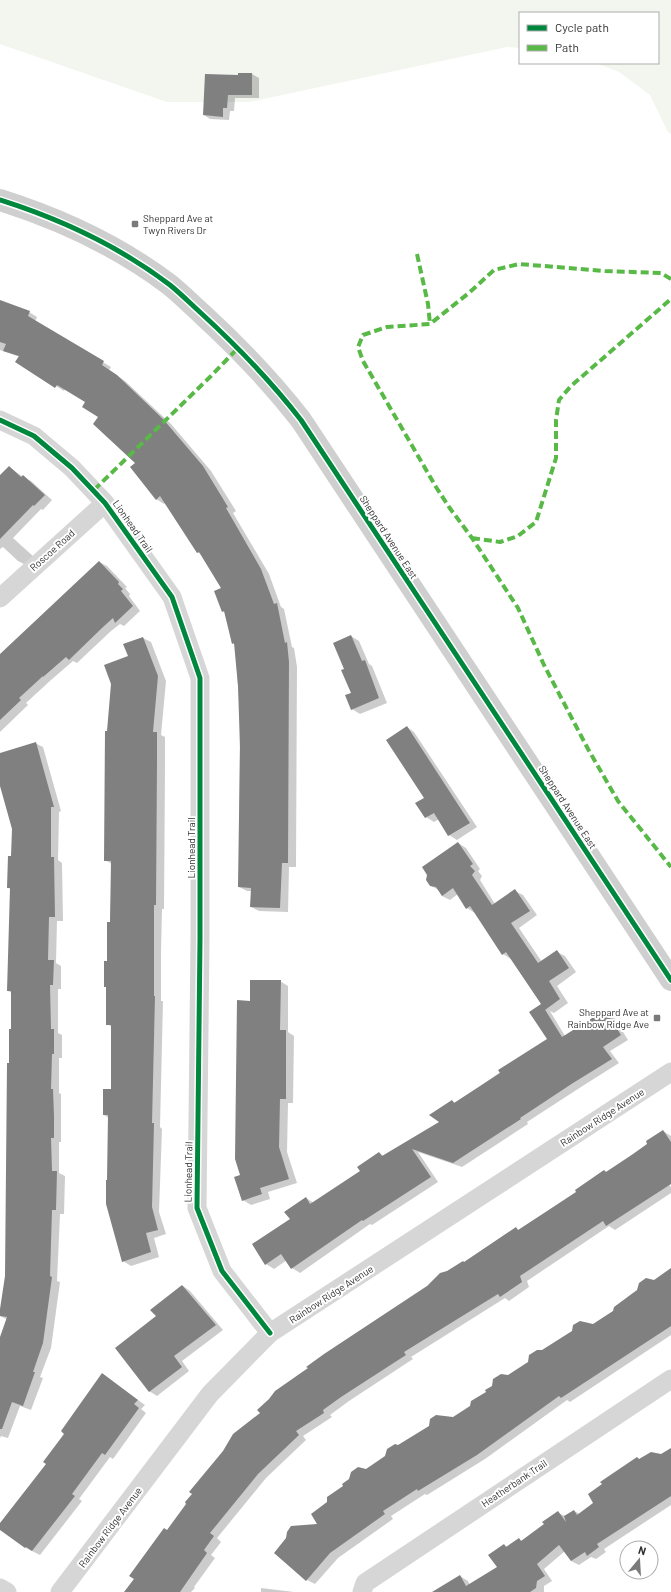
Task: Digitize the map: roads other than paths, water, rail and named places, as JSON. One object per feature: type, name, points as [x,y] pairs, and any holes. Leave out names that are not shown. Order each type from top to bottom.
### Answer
[{"type":"main road","name":"Sheppard Avenue East","points":[[0,200],[32,210],[76,229],[124,254],[171,286],[242,352],[274,386],[301,420],[671,980]]},
{"type":"street","name":"Lionhead Trail","points":[[0,420],[34,436],[72,468],[105,503],[172,597],[200,678],[200,939],[197,1208],[222,1271],[270,1333]]},
{"type":"street","name":"Roscoe Road","points":[[0,598],[105,503]]},
{"type":"street","name":"Rainbow Ridge Avenue","points":[[60,1592],[210,1394],[270,1333],[671,1072]]},
{"type":"street","name":"Heatherbank Trail","points":[[362,1592],[366,1583],[671,1379]]},
{"type":"street","points":[[0,1588],[7,1592]]},
{"type":"place","name":"Sheppard Ave at Twyn Rivers Dr","points":[[135,224]]},
{"type":"place","name":"Sheppard Ave at Rainbow Ridge Ave","points":[[657,1018]]}]
